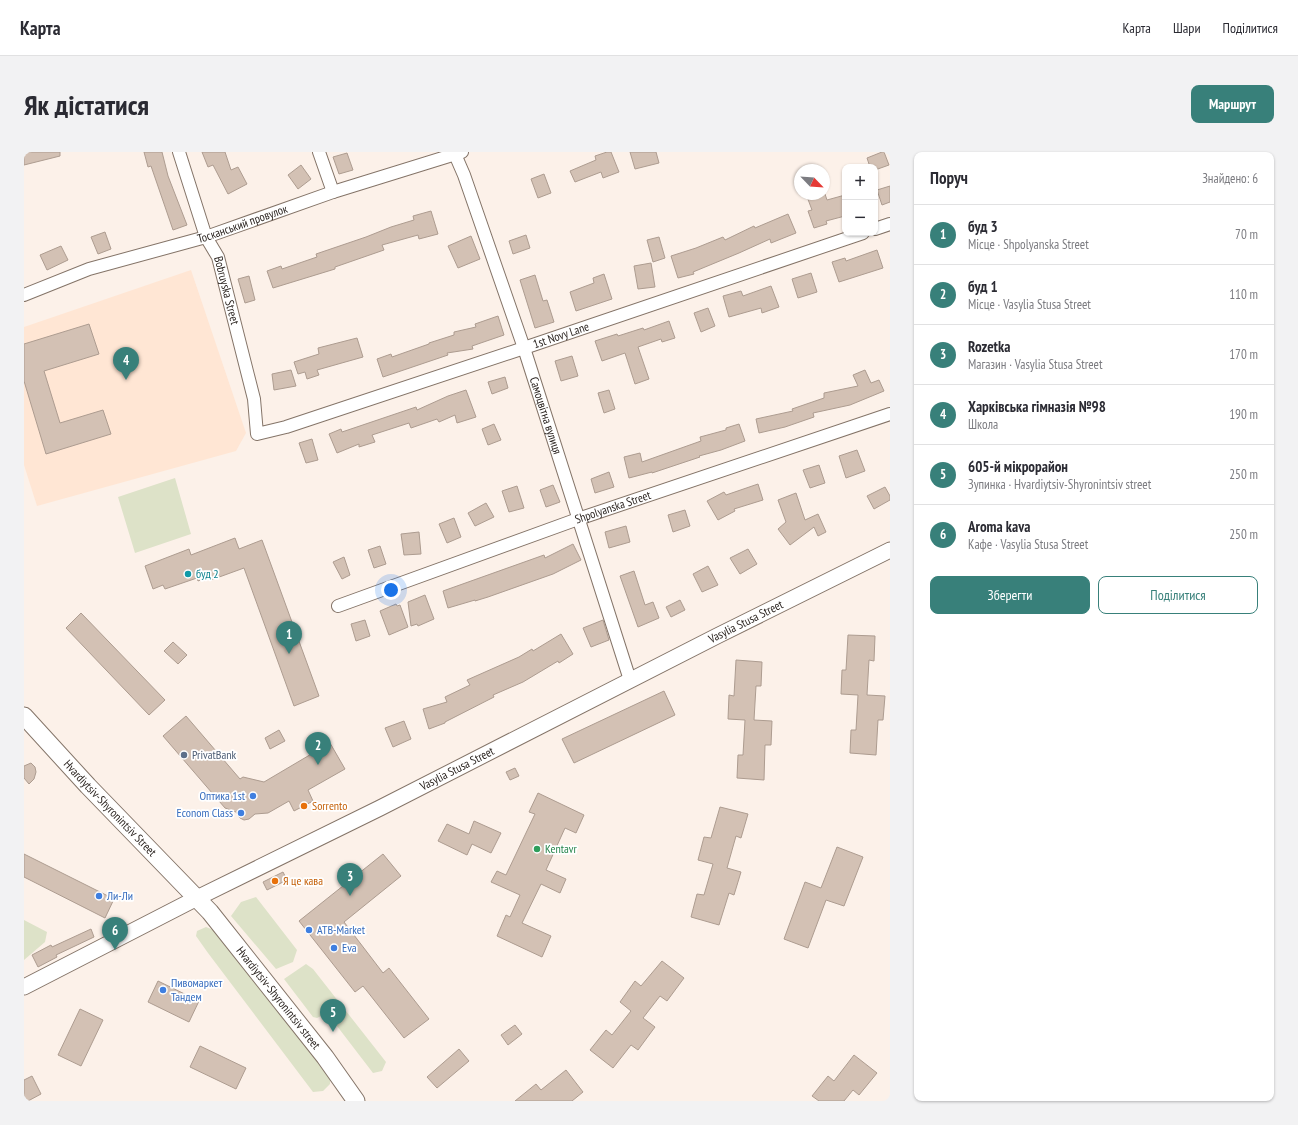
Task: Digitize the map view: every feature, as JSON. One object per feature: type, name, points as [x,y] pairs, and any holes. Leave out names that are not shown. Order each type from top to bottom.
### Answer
[{"type":"main road","name":"Hvardiytsiv-Shyronintsiv Street","points":[[24,716],[88,786],[197,898]]},
{"type":"main road","name":"Hvardiytsiv-Shyronintsiv street","points":[[197,898],[269,984],[326,1056],[356,1101]]},
{"type":"street","name":"Bobruyska Street","points":[[179,152],[206,237],[218,257],[254,399],[258,434]]},
{"type":"street","points":[[319,152],[333,192]]},
{"type":"street","name":"Тосканський провулок","points":[[24,295],[90,269],[206,237],[333,192],[457,153]]},
{"type":"street","name":"Самоцвітна вулиця","points":[[457,153],[524,348],[630,680]]},
{"type":"street","points":[[878,228],[890,224]]},
{"type":"street","name":"1st Novy Lane","points":[[258,434],[286,427],[524,348],[854,236]]},
{"type":"street","name":"Shpolyanska Street","points":[[338,606],[578,519],[890,414]]},
{"type":"street","name":"Vasylia Stusa Street","points":[[24,987],[197,898],[380,808],[630,680],[890,550]]},
{"type":"shaded area","points":[[191,270],[246,433],[236,451],[37,506],[24,465],[24,327]]},
{"type":"green space","points":[[175,478],[191,534],[135,553],[118,497]]},
{"type":"green space","points":[[256,897],[297,950],[293,962],[276,969],[231,916],[241,902]]},
{"type":"green space","points":[[24,920],[47,932],[45,942],[24,960]]},
{"type":"green space","points":[[206,927],[216,931],[330,1076],[330,1084],[323,1091],[313,1092],[208,953],[196,936],[197,931]]},
{"type":"green space","points":[[306,964],[313,969],[386,1062],[382,1071],[373,1073],[327,1013],[317,1018],[313,1017],[284,979]]},
{"type":"building","points":[[24,152],[60,152],[60,156],[24,165]]},
{"type":"building","points":[[144,152],[162,152],[168,176],[187,225],[173,230],[151,166],[148,167]]},
{"type":"building","points":[[202,152],[225,152],[231,170],[238,167],[247,184],[228,194],[213,165],[208,167]]},
{"type":"building","points":[[611,152],[619,172],[603,178],[601,172],[575,182],[570,171],[596,160],[595,156]]},
{"type":"building","points":[[630,152],[656,152],[659,163],[635,169]]},
{"type":"building","points":[[884,152],[889,165],[878,169],[878,164],[869,164],[867,158]]},
{"type":"building","points":[[347,153],[353,170],[339,174],[333,157]]},
{"type":"building","points":[[301,165],[311,179],[298,189],[288,175]]},
{"type":"building","points":[[544,174],[551,193],[538,198],[531,179]]},
{"type":"building","points":[[890,186],[890,202],[882,205],[878,190]]},
{"type":"building","points":[[842,196],[842,217],[826,221],[827,224],[814,228],[808,211],[812,210],[808,200],[830,200]]},
{"type":"building","points":[[431,211],[438,234],[419,239],[418,235],[382,245],[384,250],[335,267],[335,269],[273,288],[267,271],[281,266],[282,269],[317,257],[316,254],[414,220],[413,216]]},
{"type":"building","points":[[788,214],[796,233],[771,243],[770,239],[693,272],[694,274],[678,278],[671,256],[723,237],[725,240],[754,226],[755,228]]},
{"type":"building","points":[[105,232],[111,249],[98,254],[91,237]]},
{"type":"building","points":[[526,235],[530,248],[513,254],[509,241]]},
{"type":"building","points":[[471,236],[480,259],[458,268],[448,246]]},
{"type":"building","points":[[659,237],[665,258],[653,262],[647,240]]},
{"type":"building","points":[[61,246],[68,260],[47,270],[40,255]]},
{"type":"building","points":[[877,250],[883,268],[839,282],[832,262],[845,258],[846,261]]},
{"type":"building","points":[[651,263],[655,287],[638,289],[634,266]]},
{"type":"building","points":[[811,273],[817,292],[798,298],[792,279]]},
{"type":"building","points":[[604,274],[612,299],[576,311],[570,292],[594,283],[593,278]]},
{"type":"building","points":[[535,275],[543,301],[547,300],[554,322],[535,328],[520,280]]},
{"type":"building","points":[[249,276],[255,300],[245,303],[238,279]]},
{"type":"building","points":[[771,286],[779,307],[762,313],[761,308],[729,317],[723,296],[741,291],[743,296]]},
{"type":"building","points":[[708,308],[715,326],[701,332],[694,313]]},
{"type":"building","points":[[498,316],[504,335],[472,346],[473,349],[447,353],[448,355],[383,377],[377,359],[391,354],[392,357],[429,344],[454,335],[454,332],[476,327],[475,324]]},
{"type":"building","points":[[669,321],[675,338],[662,342],[661,339],[638,347],[649,379],[635,384],[625,353],[602,361],[595,341],[643,328],[644,330]]},
{"type":"building","points":[[89,324],[99,354],[44,371],[60,423],[103,410],[111,434],[46,454],[24,381],[24,344]]},
{"type":"building","points":[[357,338],[363,357],[317,370],[319,375],[307,379],[305,372],[298,374],[294,362],[319,354],[318,348]]},
{"type":"building","points":[[572,356],[578,376],[561,381],[555,361]]},
{"type":"building","points":[[291,370],[296,386],[274,390],[272,374]]},
{"type":"building","points":[[865,370],[871,383],[879,380],[884,391],[850,405],[813,413],[814,417],[785,427],[759,433],[756,419],[793,411],[792,409],[824,398],[824,393],[858,386],[853,375]]},
{"type":"building","points":[[505,377],[508,388],[492,394],[488,382]]},
{"type":"building","points":[[466,390],[476,417],[457,423],[455,415],[439,422],[437,419],[411,428],[409,423],[372,435],[375,442],[359,447],[359,444],[337,453],[329,434],[341,429],[342,432],[416,407],[417,410],[448,396]]},
{"type":"building","points":[[609,390],[615,409],[604,413],[598,393]]},
{"type":"building","points":[[494,424],[501,440],[488,445],[482,429]]},
{"type":"building","points":[[739,424],[745,441],[652,473],[629,478],[624,457],[640,453],[642,462],[701,441],[700,437],[726,430],[726,428]]},
{"type":"building","points":[[312,439],[318,460],[306,463],[299,443]]},
{"type":"building","points":[[857,450],[865,471],[846,478],[839,456]]},
{"type":"building","points":[[819,465],[825,483],[810,488],[803,470]]},
{"type":"building","points":[[609,472],[614,487],[595,493],[591,479]]},
{"type":"building","points":[[758,484],[763,500],[734,509],[735,511],[718,520],[707,501],[724,492],[726,495]]},
{"type":"building","points":[[553,485],[560,502],[546,507],[540,490]]},
{"type":"building","points":[[517,486],[524,508],[509,512],[502,491]]},
{"type":"building","points":[[885,487],[890,496],[890,500],[874,509],[867,496]]},
{"type":"building","points":[[796,493],[805,520],[818,514],[826,532],[818,536],[814,527],[790,545],[778,529],[786,522],[778,500]]},
{"type":"building","points":[[486,503],[494,517],[475,526],[468,513]]},
{"type":"building","points":[[685,510],[690,526],[673,532],[668,515]]},
{"type":"building","points":[[454,518],[461,537],[447,543],[439,524]]},
{"type":"building","points":[[626,526],[630,542],[609,548],[605,532]]},
{"type":"building","points":[[419,532],[421,554],[404,555],[401,534]]},
{"type":"building","name":"буд 2","points":[[235,538],[239,549],[262,540],[319,696],[294,706],[244,568],[211,580],[210,576],[198,581],[197,578],[165,589],[163,585],[153,589],[145,566],[189,549],[191,555]]},
{"type":"building","points":[[573,544],[581,560],[553,574],[488,597],[448,608],[443,591],[544,555],[545,558]]},
{"type":"building","points":[[380,546],[386,564],[374,568],[368,550]]},
{"type":"building","points":[[748,549],[757,564],[740,574],[730,558]]},
{"type":"building","points":[[344,557],[350,575],[342,579],[333,562]]},
{"type":"building","points":[[708,566],[718,585],[702,592],[693,574]]},
{"type":"building","points":[[634,571],[645,605],[653,602],[659,618],[638,627],[620,576]]},
{"type":"building","points":[[425,595],[434,619],[418,626],[417,624],[411,626],[408,602]]},
{"type":"building","points":[[680,600],[685,610],[671,617],[666,607]]},
{"type":"building","points":[[396,604],[397,606],[400,605],[408,627],[389,635],[380,611]]},
{"type":"building","points":[[81,613],[165,700],[149,715],[66,628]]},
{"type":"building","points":[[365,620],[370,636],[356,641],[351,624]]},
{"type":"building","points":[[603,620],[609,640],[591,647],[583,628]]},
{"type":"building","points":[[561,634],[573,654],[559,663],[558,661],[523,682],[493,695],[494,697],[445,723],[429,729],[423,709],[447,702],[445,697],[470,685],[467,680],[519,657],[532,649],[533,651]]},
{"type":"building","points":[[848,635],[875,636],[874,661],[869,660],[867,695],[885,696],[883,720],[878,720],[876,755],[850,753],[851,730],[856,730],[858,695],[841,694],[842,670],[846,670]]},
{"type":"building","points":[[173,642],[187,655],[178,664],[164,651]]},
{"type":"building","points":[[736,660],[762,662],[761,686],[756,686],[754,720],[772,721],[771,745],[765,745],[764,780],[737,778],[738,755],[743,755],[745,720],[728,719],[729,695],[734,696]]},
{"type":"building","points":[[664,691],[675,715],[574,763],[562,739]]},
{"type":"building","points":[[186,716],[240,779],[243,777],[264,782],[330,743],[345,769],[308,790],[313,801],[294,811],[289,801],[268,813],[255,814],[249,819],[244,820],[240,818],[236,812],[225,808],[163,736]]},
{"type":"building","points":[[404,721],[411,739],[393,747],[385,728]]},
{"type":"building","points":[[279,730],[285,741],[270,749],[265,738]]},
{"type":"building","points":[[31,763],[35,767],[36,772],[34,779],[29,784],[24,778],[24,766]]},
{"type":"building","points":[[515,768],[519,776],[510,780],[506,772]]},
{"type":"building","name":"Kentavr","points":[[538,793],[584,815],[576,833],[565,828],[546,870],[566,879],[560,893],[541,884],[522,923],[551,936],[542,957],[497,936],[506,915],[510,917],[520,895],[491,882],[497,871],[506,875],[535,814],[529,812]]},
{"type":"building","points":[[720,807],[748,814],[741,838],[736,836],[727,868],[741,872],[734,895],[729,893],[719,925],[691,917],[697,894],[704,895],[713,864],[698,860],[704,837],[711,838]]},
{"type":"building","points":[[474,821],[501,833],[491,853],[472,844],[467,855],[438,841],[447,824],[469,834]]},
{"type":"building","points":[[837,847],[863,857],[844,906],[826,900],[808,948],[784,939],[805,882],[821,888]]},
{"type":"building","points":[[24,854],[114,899],[105,918],[24,877]]},
{"type":"building","points":[[383,854],[401,876],[344,922],[383,973],[389,968],[429,1019],[404,1038],[363,986],[355,992],[299,921]]},
{"type":"building","name":"Я це кава","points":[[283,872],[287,880],[267,890],[263,882]]},
{"type":"building","points":[[91,929],[94,937],[56,955],[57,957],[38,967],[32,955],[51,945],[52,947]]},
{"type":"building","points":[[662,961],[684,978],[667,1001],[660,996],[643,1018],[655,1027],[638,1050],[631,1045],[613,1068],[590,1050],[606,1030],[612,1035],[631,1011],[620,1002],[635,981],[641,986]]},
{"type":"building","points":[[158,981],[199,1001],[189,1022],[148,1002]]},
{"type":"building","points":[[80,1009],[103,1020],[81,1066],[58,1055]]},
{"type":"building","points":[[515,1025],[522,1034],[508,1045],[501,1035]]},
{"type":"building","points":[[200,1046],[246,1068],[236,1089],[190,1067]]},
{"type":"building","points":[[459,1049],[469,1061],[437,1088],[427,1077]]},
{"type":"building","points":[[854,1055],[877,1073],[859,1095],[853,1090],[844,1101],[819,1101],[812,1096],[828,1076],[834,1081]]},
{"type":"building","points":[[566,1070],[583,1092],[572,1101],[515,1101],[536,1084],[541,1090]]},
{"type":"building","points":[[32,1076],[41,1094],[28,1101],[24,1101],[24,1080]]},
{"type":"place","name":"Харківська гімназія №98","points":[[126,380]]},
{"type":"place","name":"буд 2","points":[[188,574]]},
{"type":"place","name":"буд 3","points":[[289,654]]},
{"type":"place","name":"PrivatBank","points":[[184,755]]},
{"type":"place","name":"буд 1","points":[[318,765]]},
{"type":"place","name":"Оптика 1st","points":[[253,796]]},
{"type":"place","name":"Sorrento","points":[[304,806]]},
{"type":"place","name":"Econom Class","points":[[241,813]]},
{"type":"place","name":"Kentavr","points":[[537,849]]},
{"type":"place","name":"Я це кава","points":[[275,881]]},
{"type":"place","name":"Ли-Ли","points":[[99,896]]},
{"type":"place","name":"Rozetka","points":[[350,896]]},
{"type":"place","name":"ATB-Market","points":[[309,930]]},
{"type":"place","name":"Eva","points":[[334,948]]},
{"type":"place","name":"Aroma kava","points":[[115,950]]},
{"type":"place","name":"Пивомаркет Тандем","points":[[163,990]]},
{"type":"place","name":"605-й мікрорайон","points":[[333,1032]]}]
